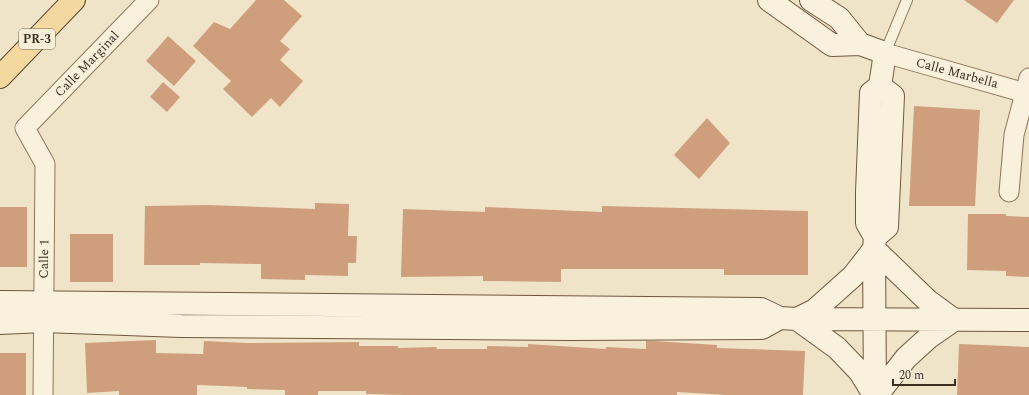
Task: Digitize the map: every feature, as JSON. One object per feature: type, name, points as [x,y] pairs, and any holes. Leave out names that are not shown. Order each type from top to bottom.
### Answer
[{"type":"main road","name":"PR-3","points":[[0,77],[74,0]]},
{"type":"street","name":"Calle Marginal","points":[[25,128],[149,0]]},
{"type":"street","points":[[769,0],[832,45],[860,44],[885,53],[880,86],[871,93],[867,192],[868,223],[874,243],[875,395]]},
{"type":"street","points":[[812,0],[839,18],[860,44]]},
{"type":"street","name":"Calle Marbella","points":[[885,53],[1028,88]]},
{"type":"street","points":[[789,318],[814,310],[853,276],[887,226],[893,96],[880,86]]},
{"type":"street","points":[[1009,192],[1014,135],[1028,88]]},
{"type":"street","name":"Calle 1","points":[[25,128],[45,164],[43,395]]},
{"type":"street","points":[[867,192],[888,192]]},
{"type":"street","points":[[874,243],[928,301],[954,320]]},
{"type":"street","points":[[0,302],[43,312]]},
{"type":"street","points":[[0,322],[43,312],[761,309],[789,318],[837,348],[860,372],[875,395]]},
{"type":"street","points":[[789,318],[874,320],[1029,320]]},
{"type":"street","points":[[875,395],[906,358],[928,338],[954,320]]},
{"type":"lane","points":[[885,53],[907,0]]},
{"type":"building","points":[[256,0],[284,0],[302,16],[280,41],[290,49],[280,60],[303,81],[280,107],[271,98],[252,117],[223,89],[231,81],[193,46],[214,22],[230,29]]},
{"type":"building","points":[[964,0],[1014,0],[997,23]]},
{"type":"building","points":[[168,36],[196,61],[174,86],[146,61]]},
{"type":"building","points":[[163,82],[180,97],[167,112],[150,97]]},
{"type":"building","points":[[914,106],[980,110],[975,206],[909,206]]},
{"type":"building","points":[[707,118],[730,143],[699,179],[674,155]]},
{"type":"building","points":[[315,203],[349,204],[348,236],[357,236],[356,263],[348,263],[348,276],[305,275],[305,280],[261,279],[261,264],[200,263],[200,265],[144,265],[145,206],[208,205],[315,209]]},
{"type":"building","points":[[602,206],[808,211],[808,275],[724,275],[724,269],[561,269],[561,282],[483,281],[483,276],[401,277],[403,209],[485,212],[485,207],[602,212]]},
{"type":"building","points":[[0,207],[27,207],[27,267],[0,267]]},
{"type":"building","points":[[968,214],[1006,214],[1006,216],[1029,217],[1029,277],[1006,276],[1006,271],[967,270]]},
{"type":"building","points":[[70,234],[113,234],[113,282],[70,282]]},
{"type":"building","points":[[156,340],[156,353],[203,354],[204,341],[247,343],[359,342],[359,346],[398,346],[398,348],[436,347],[437,349],[487,349],[487,346],[528,347],[528,344],[606,349],[606,347],[646,349],[646,341],[654,341],[717,345],[717,348],[805,351],[803,395],[726,395],[677,392],[677,395],[405,395],[366,394],[366,391],[318,391],[318,395],[285,395],[285,390],[197,385],[197,395],[119,395],[119,391],[87,393],[85,343]]},
{"type":"building","points":[[959,344],[1029,347],[1029,395],[957,395]]},
{"type":"building","points":[[0,353],[26,353],[26,395],[0,395]]}]
